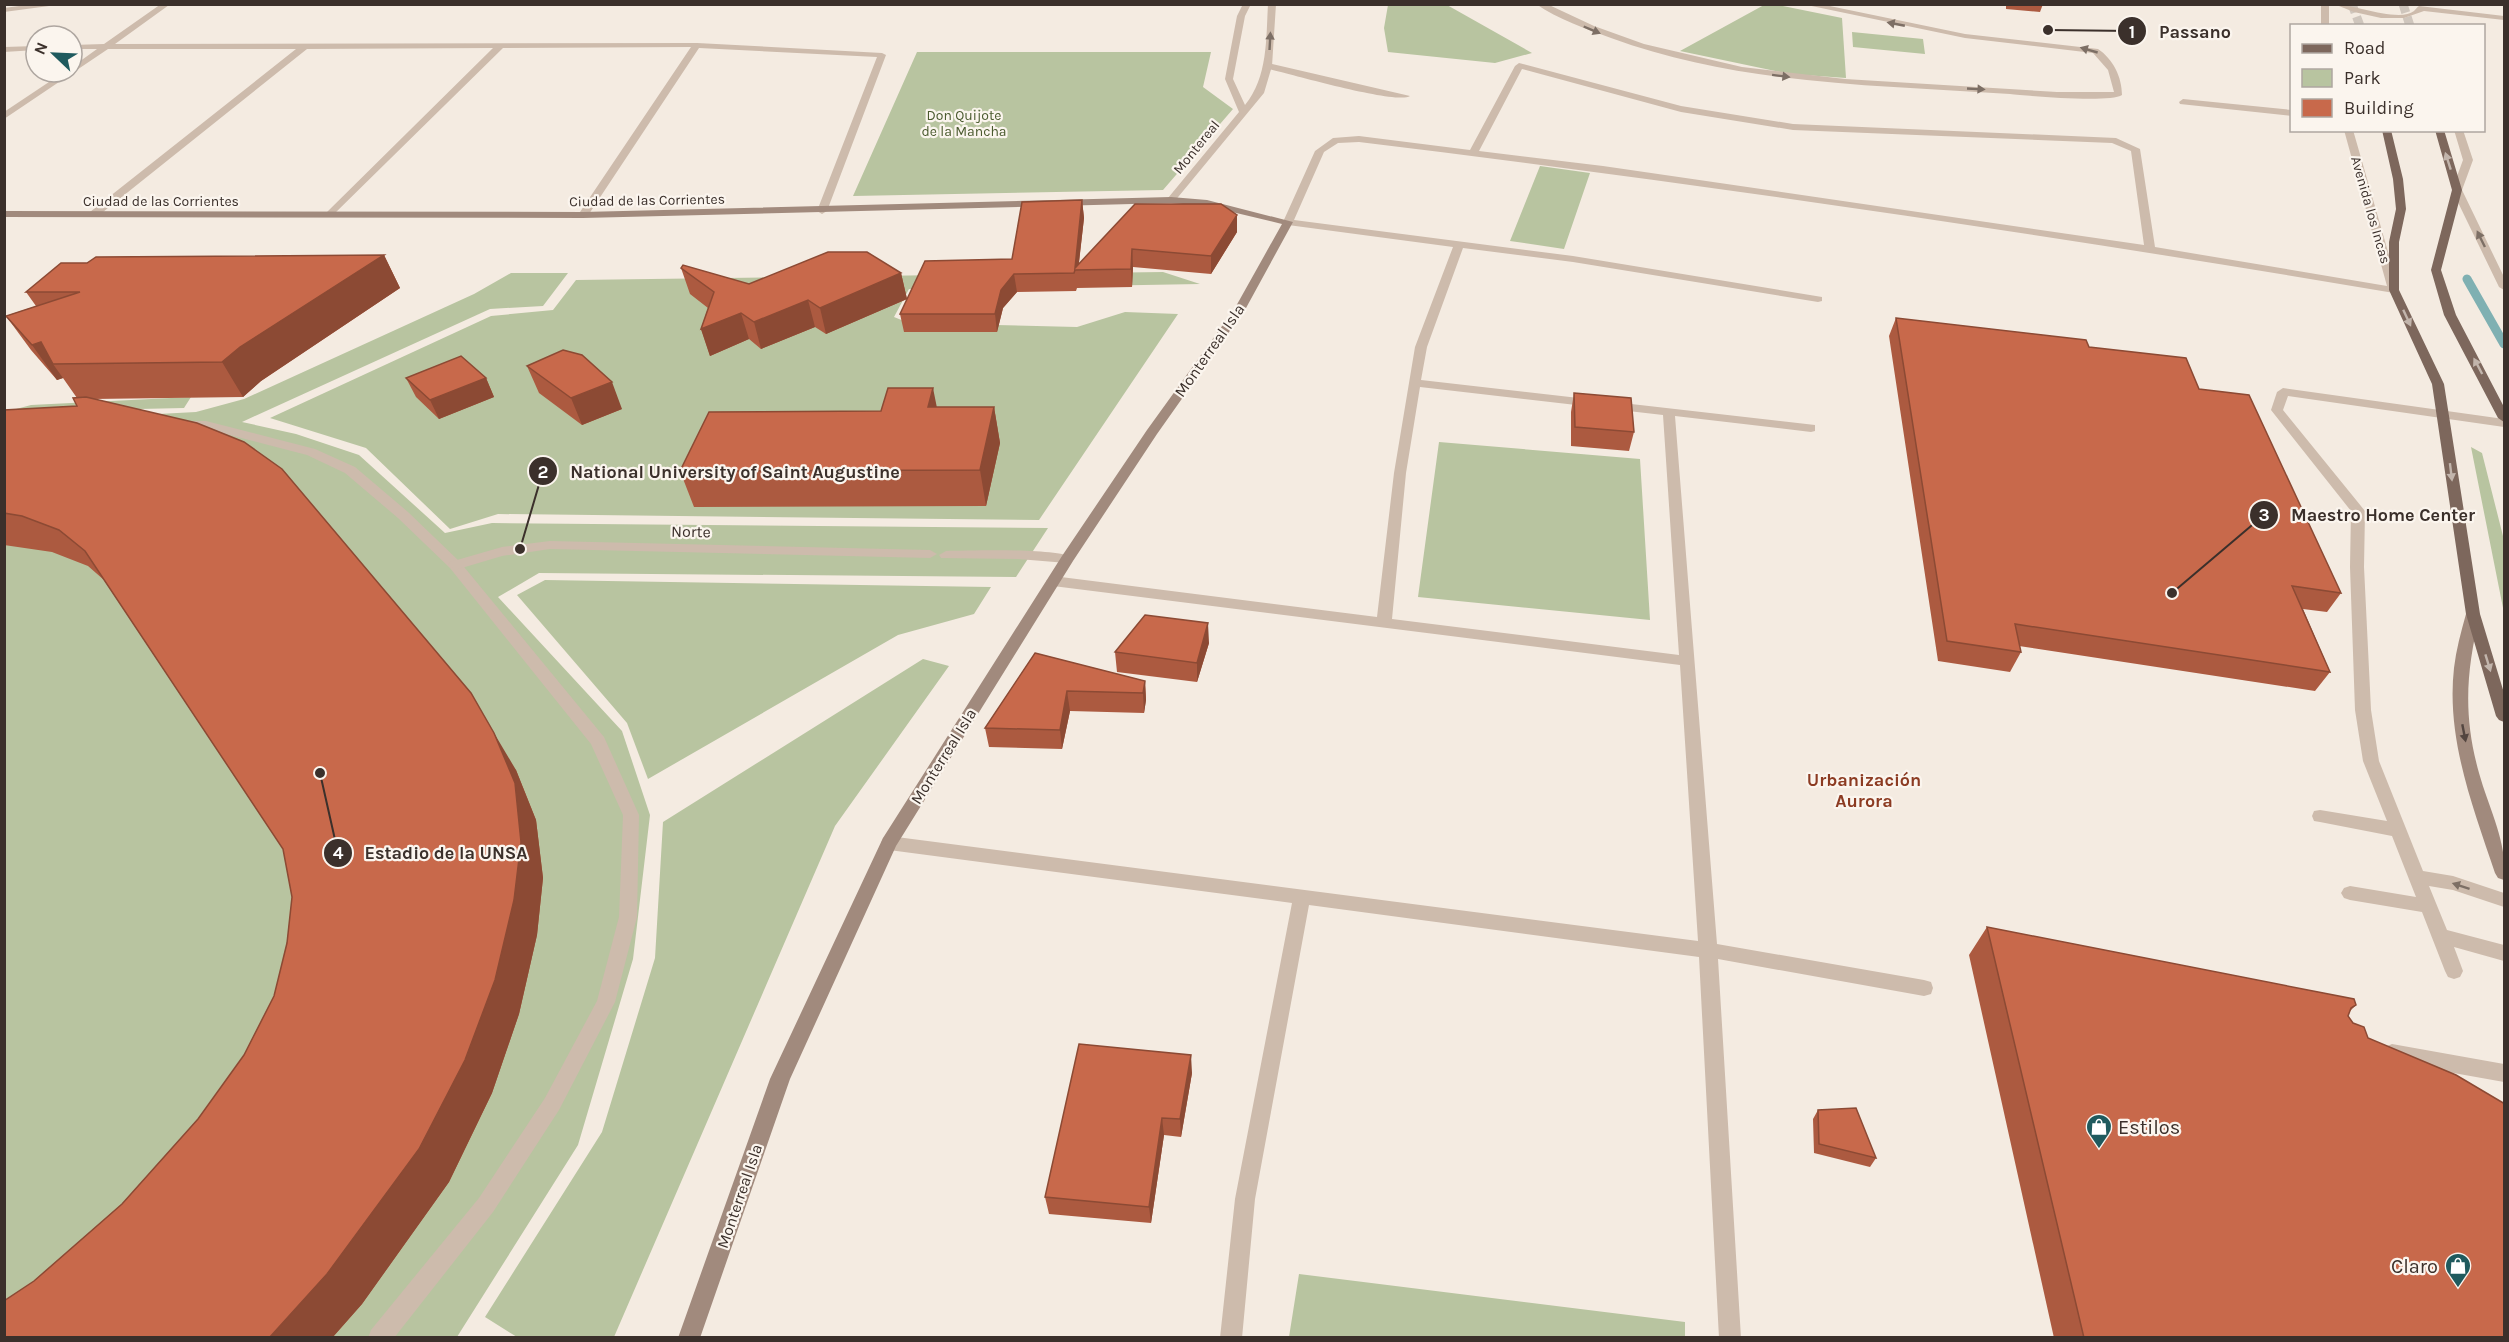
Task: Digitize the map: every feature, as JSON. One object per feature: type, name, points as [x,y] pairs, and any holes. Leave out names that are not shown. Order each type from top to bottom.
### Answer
[{"type":"main road","name":"Avenida los Incas","points":[[2386,132],[2398,179],[2401,209],[2394,242],[2394,290],[2438,384],[2459,534],[2473,614],[2505,716]]},
{"type":"main road","points":[[2440,132],[2457,190],[2436,270],[2450,315],[2505,418]]},
{"type":"street","points":[[4,10],[60,4]]},
{"type":"street","points":[[1243,111],[1229,79],[1241,16],[1247,4]]},
{"type":"street","name":"Montereal","points":[[1171,200],[1260,93],[1268,66],[1272,4]]},
{"type":"street","points":[[1540,4],[1613,39],[1677,57],[1751,72],[1848,82],[2118,94],[2118,86],[2104,55],[2095,51],[1965,36],[1806,4]]},
{"type":"street","points":[[2325,4],[2325,24]]},
{"type":"street","points":[[2338,4],[2384,15],[2409,15],[2420,10],[2505,18]]},
{"type":"street","points":[[84,62],[165,5]]},
{"type":"street","points":[[84,46],[697,45],[882,55],[822,211]]},
{"type":"street","points":[[583,215],[697,45]]},
{"type":"street","points":[[94,214],[305,46]]},
{"type":"street","points":[[331,214],[500,46]]},
{"type":"street","points":[[4,50],[24,49]]},
{"type":"street","points":[[1268,66],[1383,94],[1406,96]]},
{"type":"street","points":[[1473,153],[1519,66],[1681,109],[1793,127],[2113,140],[2135,148],[2150,249]]},
{"type":"street","points":[[4,116],[52,84]]},
{"type":"street","points":[[2182,102],[2290,113]]},
{"type":"street","name":"Avenida los Incas","points":[[2349,132],[2394,290]]},
{"type":"street","points":[[2459,132],[2468,160],[2457,190],[2505,287]]},
{"type":"street","points":[[1818,299],[1460,243],[1288,222],[1320,151],[1336,140],[1359,139],[1626,172],[2150,249],[2394,290]]},
{"type":"street","name":"Ciudad de las Corrientes","points":[[4,214],[583,215],[822,211],[1171,200],[1225,207],[1288,222]]},
{"type":"street","name":"Monterreal Isla","points":[[689,1338],[780,1079],[890,843],[1053,581],[1151,433],[1240,308],[1288,222]]},
{"type":"street","points":[[1384,623],[1400,473],[1421,347],[1460,243]]},
{"type":"street","points":[[1414,384],[1811,428]]},
{"type":"street","points":[[2454,971],[2371,760],[2363,710],[2357,567],[2358,511],[2277,410],[2283,392],[2505,423]]},
{"type":"street","points":[[1669,413],[1708,950],[1730,1338]]},
{"type":"street","points":[[161,424],[206,425],[311,452],[350,470],[455,565],[598,741],[631,815],[628,917],[606,1002],[552,1104],[486,1205],[379,1338]]},
{"type":"street","name":"Norte","points":[[455,565],[516,547],[550,545],[930,554]]},
{"type":"street","points":[[946,555],[1018,555],[1067,560]]},
{"type":"street","points":[[1053,581],[1687,661]]},
{"type":"street","name":"Avenida los Incas","points":[[2473,614],[2461,667],[2459,707],[2473,782],[2505,873]]},
{"type":"street","points":[[2320,816],[2398,830]]},
{"type":"street","points":[[890,843],[1708,950],[1924,988]]},
{"type":"street","points":[[2416,877],[2453,883],[2505,900]]},
{"type":"street","points":[[2350,893],[2428,906]]},
{"type":"street","points":[[1231,1338],[1245,1199],[1302,897]]},
{"type":"street","points":[[2440,936],[2505,952]]},
{"type":"street","points":[[2378,1050],[2505,1072]]},
{"type":"green space","points":[[1388,5],[1447,5],[1532,53],[1495,63],[1388,52],[1384,28]]},
{"type":"green space","points":[[1764,5],[1778,5],[1842,18],[1846,78],[1790,74],[1680,51]]},
{"type":"green space","points":[[1852,32],[1923,39],[1925,54],[1853,47]]},
{"type":"green space","name":"Don Quijote de la Mancha","points":[[917,52],[1211,52],[1203,87],[1233,109],[1163,190],[853,196]]},
{"type":"green space","points":[[1540,166],[1590,173],[1564,249],[1510,241]]},
{"type":"green space","points":[[1163,272],[1200,284],[909,289],[894,317],[909,323],[1077,327],[1125,312],[1178,314],[1039,520],[498,514],[450,529],[366,448],[270,418],[491,316],[553,310],[576,280]]},
{"type":"green space","points":[[511,273],[568,273],[543,306],[490,309],[242,422],[296,434],[359,455],[445,533],[492,523],[1048,528],[1016,577],[539,573],[498,597],[622,731],[650,815],[633,959],[578,1145],[457,1337],[5,1337],[4,425],[26,421],[196,412],[244,399],[474,294]]},
{"type":"green space","points":[[191,397],[184,408],[5,412],[31,405]]},
{"type":"green space","points":[[1439,442],[1640,459],[1650,620],[1418,597]]},
{"type":"green space","points":[[2471,447],[2482,453],[2504,540],[2504,613]]},
{"type":"green space","points":[[545,580],[991,587],[974,614],[898,635],[648,779],[627,723],[517,595]]},
{"type":"green space","points":[[923,659],[949,666],[835,826],[614,1337],[517,1337],[485,1317],[602,1132],[655,958],[663,822]]},
{"type":"green space","points":[[1299,1274],[1685,1322],[1685,1337],[1289,1337]]},
{"type":"building","points":[[1082,200],[1075,268],[1135,204],[1221,204],[1237,215],[1211,256],[1132,249],[1131,269],[1014,274],[1001,290],[995,314],[900,314],[925,261],[1012,259],[1022,202]]},
{"type":"building","points":[[828,252],[867,252],[901,273],[820,308],[808,300],[754,322],[741,313],[701,329],[714,292],[681,268],[683,265],[749,284]]},
{"type":"building","points":[[384,255],[240,347],[222,362],[53,364],[41,342],[32,345],[6,316],[80,292],[26,292],[61,263],[87,263],[96,257]]},
{"type":"building","points":[[1896,318],[2086,340],[2089,347],[2186,358],[2199,389],[2249,395],[2341,593],[2292,586],[2330,672],[2015,624],[2021,652],[1947,641]]},
{"type":"building","points":[[563,350],[582,355],[612,382],[571,398],[527,366]]},
{"type":"building","points":[[461,356],[486,378],[430,400],[406,378]]},
{"type":"building","points":[[888,388],[933,388],[928,407],[994,407],[980,470],[680,471],[709,412],[881,411]]},
{"type":"building","points":[[1574,393],[1631,398],[1634,432],[1575,427]]},
{"type":"building","points":[[86,397],[197,423],[244,442],[282,469],[471,693],[494,733],[515,783],[521,842],[514,900],[495,980],[465,1060],[419,1149],[327,1274],[269,1338],[4,1338],[4,1301],[34,1281],[122,1204],[198,1119],[244,1055],[274,996],[287,943],[292,897],[283,849],[85,551],[59,530],[22,516],[4,513],[4,410],[77,406],[73,398]]},
{"type":"building","points":[[1145,615],[1208,623],[1197,663],[1115,652]]},
{"type":"building","points":[[1035,653],[1145,681],[1143,693],[1067,691],[1060,730],[985,728]]},
{"type":"building","points":[[1987,927],[2354,999],[2356,1005],[2351,1008],[2348,1016],[2353,1023],[2364,1027],[2368,1038],[2456,1075],[2505,1104],[2505,1338],[2084,1338]]},
{"type":"building","points":[[1079,1044],[1191,1055],[1180,1119],[1162,1118],[1149,1207],[1045,1197]]},
{"type":"building","points":[[1856,1108],[1876,1158],[1819,1144],[1818,1110]]},
{"type":"waterway","points":[[2467,279],[2504,344]]},
{"type":"tunnel","points":[[2352,4],[2359,24]]},
{"type":"tunnel","points":[[2403,4],[2409,24]]},
{"type":"place","name":"Passano","points":[[2048,30]]},
{"type":"place","name":"National University of Saint Augustine","points":[[520,549]]},
{"type":"place","name":"Maestro Home Center","points":[[2172,593]]},
{"type":"place","name":"Estadio de la UNSA","points":[[320,773]]},
{"type":"place","name":"Estilos","points":[[2099,1150]]},
{"type":"place","name":"Claro","points":[[2458,1289]]},
{"type":"district","name":"Urbanización Aurora","points":[[1864,790]]}]
